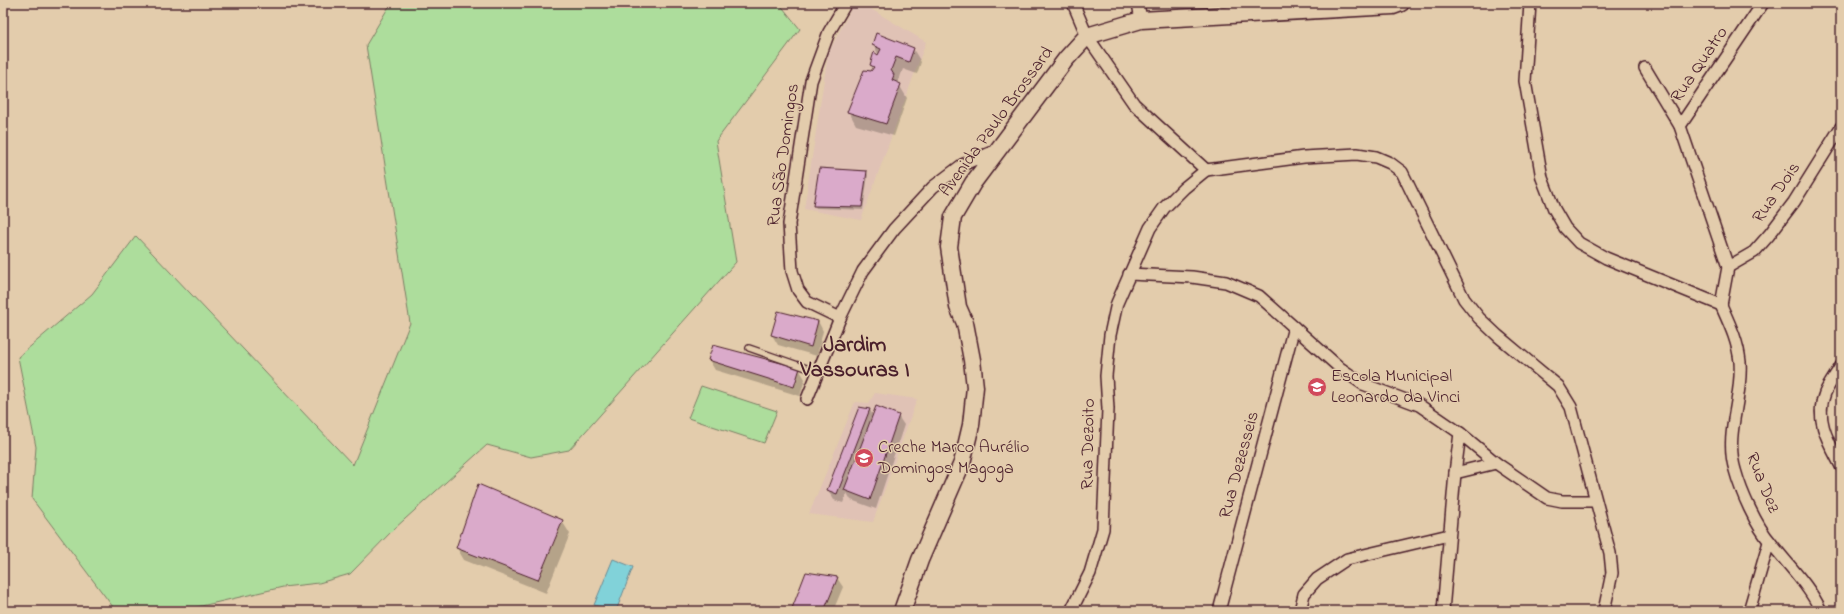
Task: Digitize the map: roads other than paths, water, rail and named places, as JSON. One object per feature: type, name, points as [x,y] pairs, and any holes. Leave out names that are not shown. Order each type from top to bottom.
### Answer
[{"type":"main road","points":[[1087,36],[1141,20],[1393,6],[1401,3]]},
{"type":"main road","name":"Avenida Paulo Brossard","points":[[902,611],[920,560],[962,463],[971,425],[975,387],[972,360],[965,323],[958,307],[949,247],[954,217],[973,183],[1066,59],[1087,36]]},
{"type":"street","name":"Rua São Domingos","points":[[840,318],[807,302],[798,290],[792,271],[789,224],[811,81],[830,32],[846,3]]},
{"type":"street","points":[[1073,3],[1087,36],[1134,104],[1206,170],[1304,157],[1357,154],[1376,157],[1390,163],[1402,172],[1464,299],[1479,318],[1558,386],[1571,408],[1610,553],[1612,574],[1604,611]]},
{"type":"street","points":[[1138,3],[1141,20]]},
{"type":"street","points":[[1530,3],[1525,82],[1542,178],[1554,209],[1565,228],[1579,243],[1606,258],[1721,305],[1728,267],[1680,126],[1645,68]]},
{"type":"street","name":"Rua Quatro","points":[[1680,126],[1763,3]]},
{"type":"street","name":"Rua Dois","points":[[1728,267],[1754,252],[1769,235],[1794,202],[1841,127]]},
{"type":"street","points":[[807,399],[840,318],[863,271],[894,229],[933,187],[962,165],[998,150]]},
{"type":"street","name":"Rua Dezoito","points":[[1071,611],[1090,573],[1103,529],[1108,409],[1106,376],[1110,335],[1117,303],[1150,228],[1164,208],[1184,188],[1206,170]]},
{"type":"street","points":[[1129,274],[1192,277],[1226,282],[1259,296],[1340,368],[1363,384],[1419,405],[1460,433],[1496,463],[1547,498],[1562,501],[1595,501]]},
{"type":"street","name":"Rua Dez","points":[[1721,305],[1735,337],[1740,363],[1730,449],[1735,471],[1752,512],[1770,542],[1795,572],[1822,611]]},
{"type":"street","name":"Rua Dezesseis","points":[[1219,611],[1294,327]]},
{"type":"street","points":[[1841,366],[1825,393],[1821,408],[1821,420],[1826,437],[1841,466]]},
{"type":"street","points":[[1443,611],[1454,473],[1460,433]]},
{"type":"street","points":[[1454,473],[1496,463]]},
{"type":"street","points":[[1300,611],[1304,594],[1317,579],[1347,559],[1449,535]]},
{"type":"street","points":[[1749,611],[1770,542]]},
{"type":"lane","points":[[749,348],[818,372]]},
{"type":"water","points":[[613,559],[633,567],[616,611],[594,605]]},
{"type":"place","name":"Escola Municipal Leonardo da Vinci","points":[[1317,387]]},
{"type":"place","name":"Creche Marco Aurélio Domingos Magoga","points":[[864,458]]},
{"type":"district","name":"Jardim Vassouras I","points":[[855,358]]}]
